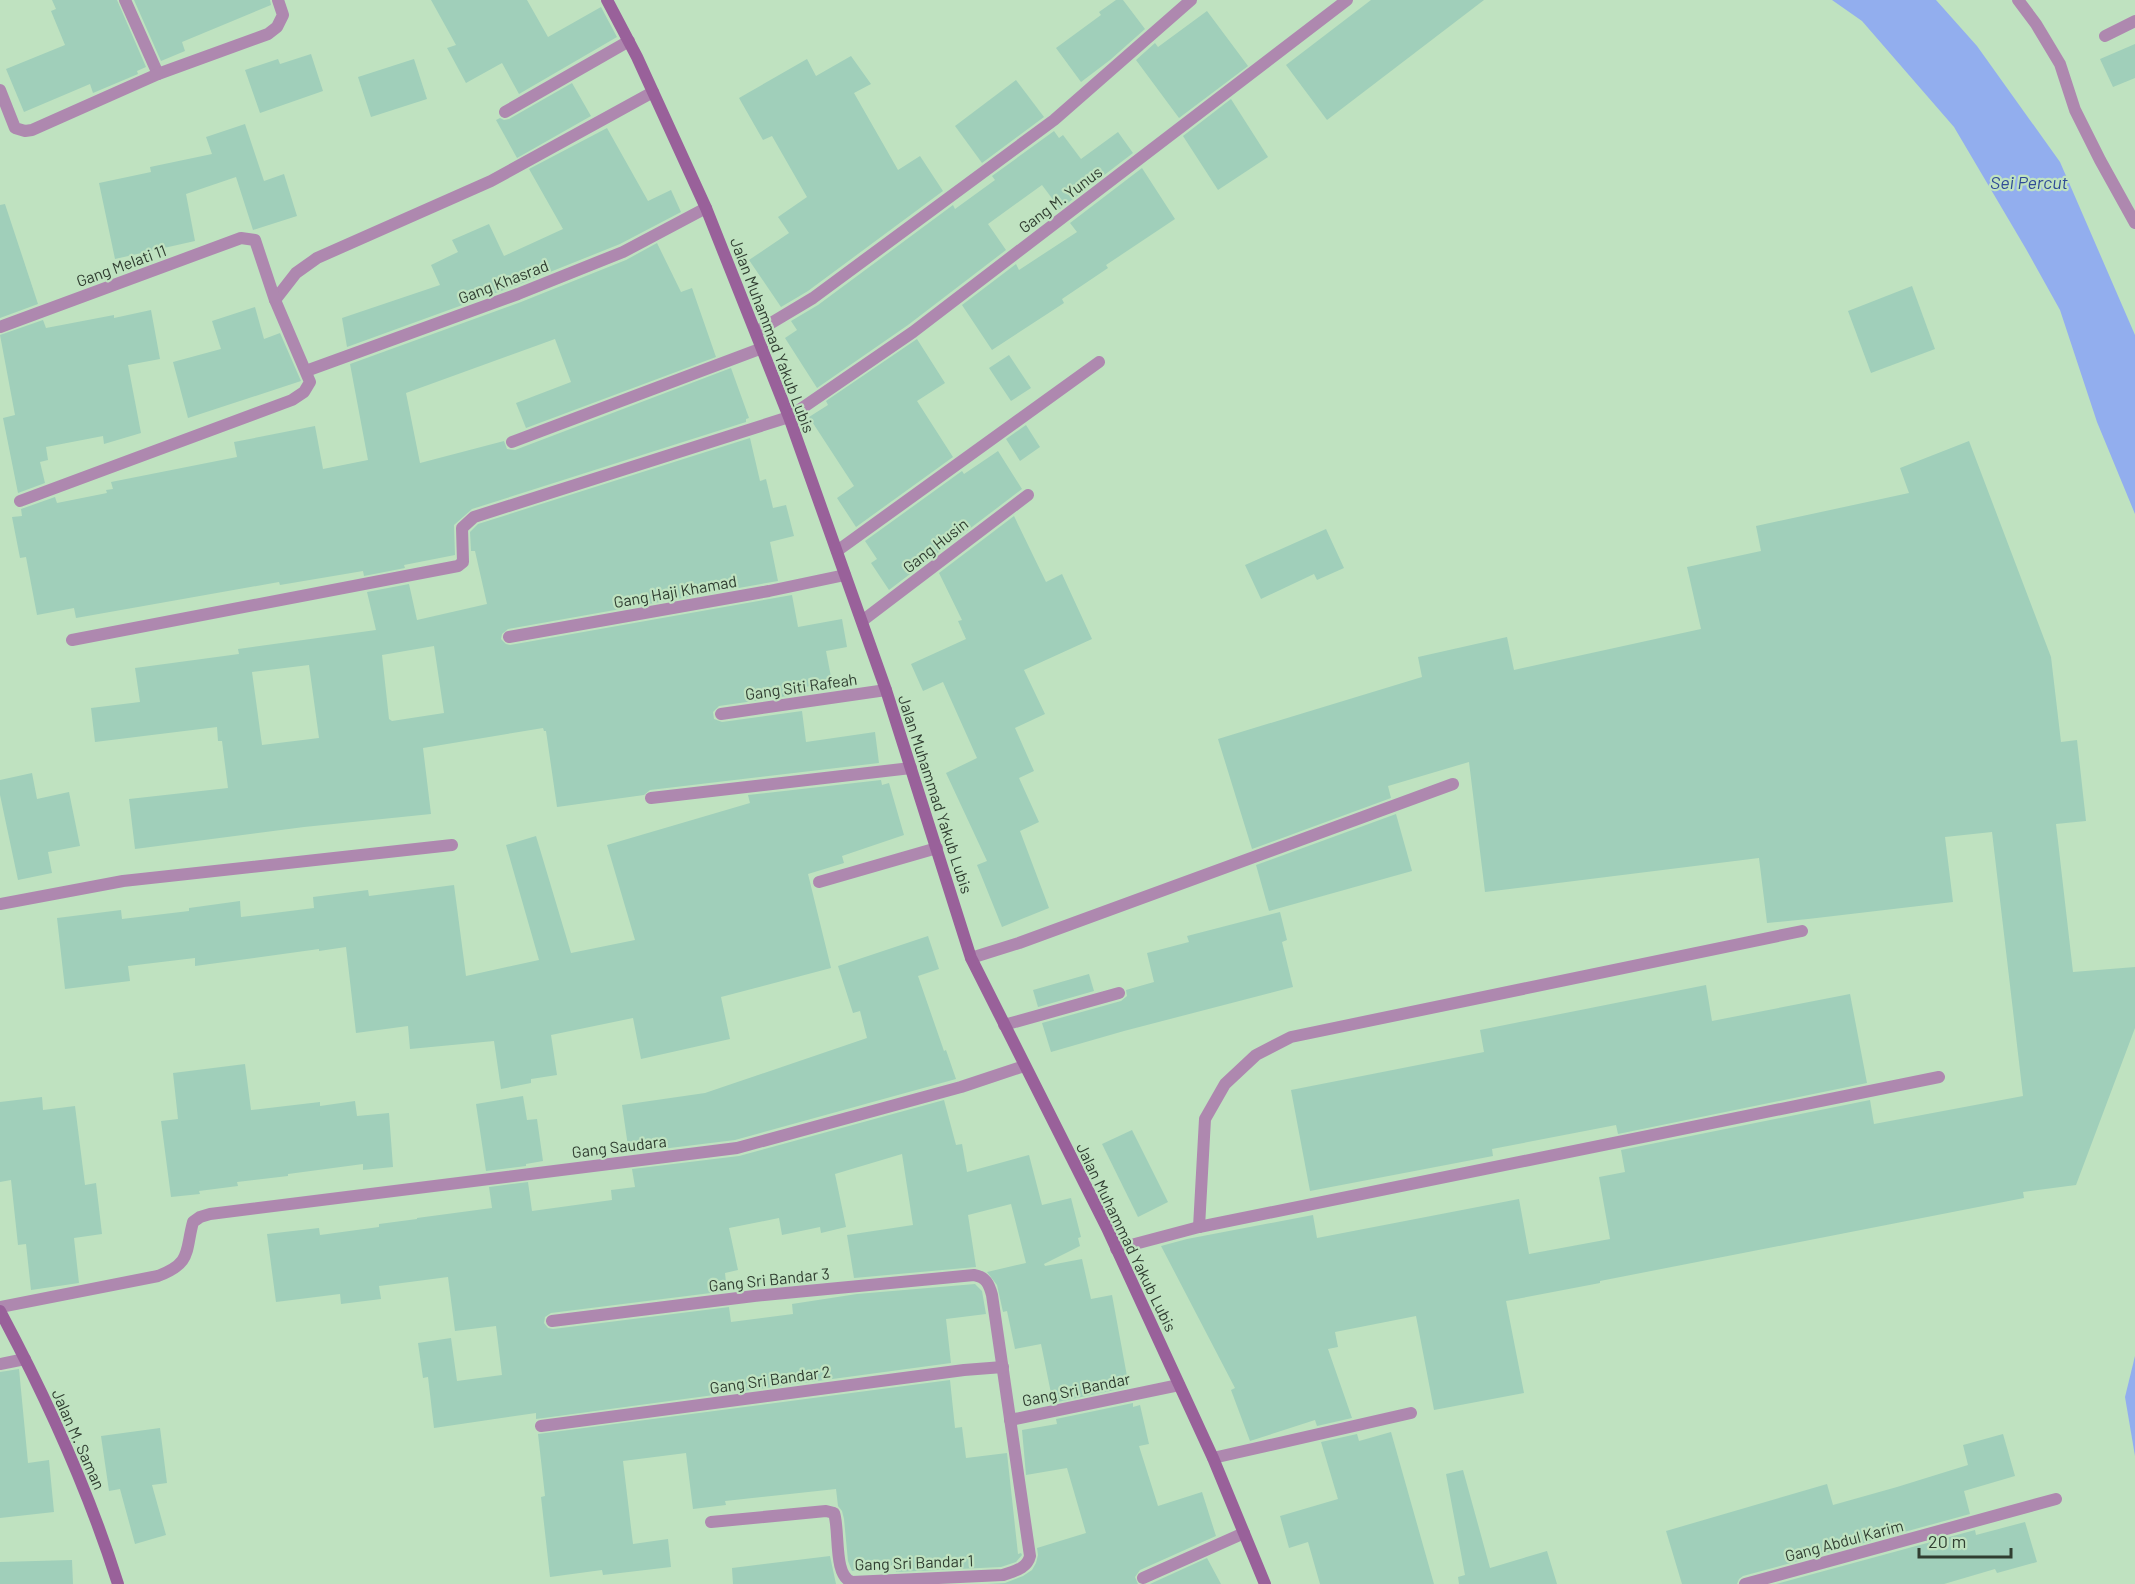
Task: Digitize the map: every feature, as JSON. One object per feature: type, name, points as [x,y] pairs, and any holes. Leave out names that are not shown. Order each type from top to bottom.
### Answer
[{"type":"main road","name":"Jalan Muhammad Yakub Lubis","points":[[607,0],[629,41],[705,208],[789,417],[886,690],[971,958],[1116,1249],[1214,1458],[1265,1584]]},
{"type":"main road","name":"Jalan M. Saman","points":[[0,1309],[75,1465],[118,1584]]},
{"type":"street","points":[[124,0],[158,74]]},
{"type":"street","points":[[0,90],[12,124],[19,131],[32,130],[158,74],[268,34],[277,27],[283,15],[278,0]]},
{"type":"street","points":[[756,332],[813,298],[1054,120],[1191,0]]},
{"type":"street","name":"Gang M. Yunus","points":[[72,640],[458,566],[463,562],[462,528],[474,517],[789,417],[913,332],[1347,0]]},
{"type":"street","points":[[2018,0],[2036,24],[2060,64],[2075,110],[2135,223]]},
{"type":"street","points":[[2105,36],[2135,21]]},
{"type":"street","points":[[505,112],[629,41]]},
{"type":"street","points":[[20,501],[292,400],[304,392],[310,382],[275,300],[296,273],[317,258],[490,181],[653,92]]},
{"type":"street","name":"Gang Khasrad","points":[[306,371],[518,294],[623,252],[705,208]]},
{"type":"street","name":"Gang Melati 11","points":[[0,327],[241,238],[255,240],[275,300]]},
{"type":"street","points":[[512,442],[762,348]]},
{"type":"street","points":[[837,551],[1099,362]]},
{"type":"street","name":"Gang Husin","points":[[862,621],[1028,495]]},
{"type":"street","name":"Gang Haji Khamad","points":[[509,637],[769,591],[845,575]]},
{"type":"street","name":"Gang Siti Rafeah","points":[[721,714],[886,690]]},
{"type":"street","points":[[651,798],[911,768]]},
{"type":"street","points":[[971,958],[1019,943],[1453,784]]},
{"type":"street","points":[[0,904],[123,881],[452,845]]},
{"type":"street","points":[[819,882],[937,848]]},
{"type":"street","points":[[1199,1227],[1205,1119],[1225,1084],[1256,1055],[1291,1037],[1802,931]]},
{"type":"street","points":[[1004,1025],[1119,993]]},
{"type":"street","name":"Gang Saudara","points":[[0,1309],[171,1271],[183,1262],[189,1248],[193,1222],[210,1214],[737,1148],[961,1087],[1024,1066]]},
{"type":"street","points":[[1116,1249],[1199,1227],[1939,1077]]},
{"type":"street","name":"Gang Sri Bandar 3","points":[[552,1321],[754,1296],[974,1275],[982,1276],[988,1282]]},
{"type":"street","name":"Gang Sri Bandar","points":[[988,1282],[992,1295],[1010,1420],[1179,1385]]},
{"type":"street","points":[[0,1364],[26,1359]]},
{"type":"street","name":"Gang Sri Bandar 2","points":[[542,1426],[964,1370],[1003,1367]]},
{"type":"street","points":[[1214,1458],[1411,1413]]},
{"type":"street","name":"Gang Sri Bandar 1","points":[[711,1522],[826,1511],[834,1513],[837,1523],[840,1572],[846,1580],[852,1582],[1003,1575],[1021,1568],[1028,1563],[1030,1556],[1010,1420]]},
{"type":"street","name":"Gang Abdul Karim","points":[[1745,1584],[2056,1499]]},
{"type":"street","points":[[1143,1578],[1244,1533]]},
{"type":"water","name":"Sei Percut","points":[[1832,0],[1936,0],[1977,46],[2060,162],[2135,335],[2135,514],[2097,422],[2060,310],[2026,249],[1954,127],[1862,21]]},
{"type":"water","points":[[2135,1356],[2135,1456],[2125,1397]]},
{"type":"building","points":[[52,0],[117,0],[146,67],[137,71],[138,74],[93,93],[90,84],[24,112],[6,69],[65,45],[51,11],[56,9]]},
{"type":"building","points":[[134,0],[270,0],[271,5],[182,42],[185,51],[161,61]]},
{"type":"building","points":[[431,0],[527,0],[548,37],[601,7],[617,37],[519,94],[502,63],[466,83],[447,48],[456,45]]},
{"type":"building","points":[[1116,0],[1123,0],[1145,29],[1081,82],[1056,48],[1101,15],[1099,12]]},
{"type":"building","points":[[1371,0],[1484,0],[1327,120],[1286,65]]},
{"type":"building","points":[[1207,11],[1248,66],[1179,118],[1136,60],[1155,43],[1158,47]]},
{"type":"building","points":[[2135,44],[2135,78],[2113,87],[2100,59]]},
{"type":"building","points":[[311,54],[323,91],[260,113],[245,70],[278,59],[280,64]]},
{"type":"building","points":[[851,56],[871,84],[854,93],[898,170],[920,156],[943,191],[808,291],[781,307],[749,260],[789,233],[778,217],[807,197],[772,136],[763,140],[739,98],[807,59],[816,76]]},
{"type":"building","points":[[414,59],[427,99],[371,117],[358,77]]},
{"type":"building","points":[[1016,80],[1044,117],[982,163],[955,126]]},
{"type":"building","points":[[572,83],[591,116],[517,158],[496,120],[509,119]]},
{"type":"building","points":[[1231,99],[1268,157],[1218,190],[1183,136]]},
{"type":"building","points":[[245,124],[264,181],[284,174],[297,216],[253,230],[236,177],[186,194],[195,241],[115,259],[99,183],[151,172],[150,167],[212,154],[206,137]]},
{"type":"building","points":[[607,128],[648,201],[671,190],[681,212],[620,244],[515,286],[347,347],[342,318],[440,285],[431,265],[458,252],[452,240],[489,224],[504,256],[563,229],[529,169]]},
{"type":"building","points":[[1054,131],[1059,138],[1063,135],[1081,159],[1118,132],[1133,153],[1060,209],[1042,185],[988,224],[1006,250],[908,325],[817,388],[785,338],[797,330],[791,321],[818,305],[953,205],[955,209],[995,180],[992,176]]},
{"type":"building","points":[[1142,168],[1175,219],[1106,265],[1108,268],[1062,299],[1064,303],[992,350],[962,305],[1016,264],[1019,270],[1077,232],[1070,223]]},
{"type":"building","points":[[5,204],[38,304],[0,318],[0,205]]},
{"type":"building","points":[[657,243],[681,292],[692,288],[716,357],[526,428],[516,403],[571,382],[555,339],[406,393],[420,463],[504,441],[507,449],[515,450],[731,368],[749,418],[746,422],[472,509],[454,525],[455,555],[364,576],[363,571],[280,585],[279,582],[76,618],[74,608],[37,615],[26,557],[20,558],[12,517],[22,516],[21,509],[55,497],[57,503],[107,493],[106,490],[113,489],[111,482],[237,457],[234,442],[315,426],[323,469],[368,460],[350,364],[521,302],[626,260]]},
{"type":"building","points":[[1912,286],[1935,349],[1871,373],[1848,311]]},
{"type":"building","points":[[255,307],[264,339],[280,333],[301,381],[188,418],[173,362],[221,349],[212,321]]},
{"type":"building","points":[[151,310],[160,359],[128,365],[141,433],[104,444],[103,436],[46,447],[48,460],[40,462],[45,483],[18,493],[3,418],[15,415],[0,335],[43,320],[46,328]]},
{"type":"building","points":[[917,339],[945,383],[917,401],[953,457],[856,527],[837,498],[854,486],[809,417],[828,405],[826,401]]},
{"type":"building","points":[[1009,355],[1031,388],[1011,401],[989,368]]},
{"type":"building","points":[[1026,425],[1040,447],[1020,461],[1006,439]]},
{"type":"building","points":[[750,438],[760,481],[766,479],[773,508],[786,505],[794,536],[770,542],[778,581],[508,629],[502,634],[501,639],[510,645],[792,595],[798,627],[842,619],[847,647],[826,651],[832,682],[800,688],[801,694],[719,706],[713,712],[714,719],[722,722],[802,711],[806,742],[875,732],[879,763],[650,790],[644,795],[557,807],[546,731],[543,728],[423,748],[431,814],[304,827],[135,849],[129,799],[228,788],[222,741],[218,741],[217,727],[95,742],[91,708],[140,702],[135,668],[239,654],[238,649],[376,630],[367,592],[409,584],[417,620],[487,604],[475,551],[471,551],[470,532],[478,524]],"holes":[[[434,646],[444,713],[392,721],[389,719],[382,655]],[[309,665],[319,738],[262,745],[252,672]]]},
{"type":"building","points":[[1969,441],[2051,657],[2061,742],[2077,740],[2086,821],[2056,824],[2073,972],[2135,967],[2135,1028],[2076,1185],[2023,1192],[2024,1198],[1506,1301],[1524,1393],[1434,1410],[1416,1316],[1335,1332],[1338,1347],[1328,1349],[1352,1418],[1317,1426],[1315,1420],[1250,1441],[1231,1390],[1235,1388],[1161,1246],[1313,1215],[1317,1238],[1519,1199],[1529,1254],[1610,1239],[1599,1177],[1625,1172],[1621,1150],[1870,1100],[1874,1124],[2023,1096],[1992,832],[1945,837],[1953,902],[1767,923],[1759,858],[1485,892],[1469,762],[1388,786],[1391,798],[1252,849],[1218,739],[1422,677],[1418,657],[1507,637],[1514,670],[1701,629],[1687,567],[1761,551],[1756,526],[1909,493],[1900,468]]},
{"type":"building","points":[[998,451],[1022,489],[889,590],[871,563],[877,559],[865,541],[962,471],[964,474]]},
{"type":"building","points":[[1014,516],[1046,582],[1062,574],[1092,639],[1024,670],[1045,714],[1015,728],[1034,771],[1019,778],[1039,822],[1020,831],[1049,908],[1002,927],[977,865],[987,861],[946,773],[977,758],[943,682],[923,691],[911,664],[966,639],[958,621],[962,620],[939,573]]},
{"type":"building","points":[[1326,529],[1344,568],[1317,580],[1314,574],[1261,599],[1245,565]]},
{"type":"building","points":[[32,773],[37,799],[69,792],[80,846],[48,852],[52,873],[18,880],[0,795],[0,780]]},
{"type":"building","points":[[881,780],[882,785],[889,783],[904,835],[842,856],[844,863],[808,874],[831,968],[721,997],[730,1039],[641,1059],[633,1018],[551,1035],[557,1075],[531,1079],[531,1083],[501,1089],[494,1041],[410,1049],[408,1026],[356,1033],[346,947],[195,966],[195,958],[128,966],[130,981],[65,989],[57,918],[121,910],[122,919],[189,911],[189,908],[240,901],[241,917],[314,908],[313,897],[368,890],[369,896],[454,885],[466,976],[539,960],[506,845],[536,836],[571,953],[635,940],[607,845],[750,803],[748,795]]},
{"type":"building","points":[[1396,814],[1412,871],[1269,911],[1256,865]]},
{"type":"building","points":[[1280,912],[1287,940],[1282,942],[1293,987],[1051,1052],[1042,1023],[1121,1001],[1127,996],[1126,990],[1154,982],[1147,953],[1189,942],[1187,936]]},
{"type":"building","points":[[928,936],[939,969],[918,976],[956,1079],[735,1140],[629,1153],[622,1105],[705,1093],[867,1038],[860,1011],[853,1013],[838,966]]},
{"type":"building","points":[[1089,974],[1094,991],[1038,1007],[1033,990]]},
{"type":"building","points":[[1706,985],[1712,1021],[1850,994],[1867,1083],[1618,1134],[1616,1125],[1492,1149],[1493,1156],[1310,1191],[1291,1090],[1484,1052],[1480,1030]]},
{"type":"building","points":[[245,1064],[251,1110],[320,1102],[320,1106],[355,1101],[357,1116],[389,1113],[393,1167],[363,1170],[363,1164],[288,1174],[288,1176],[237,1182],[238,1186],[199,1191],[200,1194],[171,1197],[161,1121],[178,1119],[173,1073]]},
{"type":"building","points":[[523,1096],[527,1120],[537,1119],[543,1161],[526,1164],[526,1166],[486,1171],[476,1104]]},
{"type":"building","points":[[42,1097],[43,1110],[75,1106],[85,1185],[96,1183],[102,1234],[74,1238],[79,1283],[31,1290],[26,1244],[18,1245],[11,1180],[0,1182],[0,1102]]},
{"type":"building","points":[[944,1100],[956,1145],[962,1144],[967,1172],[1029,1155],[1042,1205],[1071,1198],[1081,1237],[1078,1238],[1080,1246],[1044,1264],[1045,1266],[1082,1259],[1091,1299],[1112,1295],[1129,1387],[1053,1403],[1041,1344],[1015,1349],[1007,1311],[1003,1312],[997,1285],[987,1272],[1026,1263],[1011,1204],[968,1215],[976,1267],[854,1278],[847,1235],[913,1225],[902,1154],[835,1174],[846,1227],[821,1233],[820,1227],[782,1235],[779,1218],[729,1228],[738,1270],[725,1273],[727,1291],[551,1313],[545,1317],[544,1323],[548,1328],[553,1329],[729,1307],[731,1322],[793,1314],[792,1304],[857,1294],[975,1284],[982,1291],[986,1314],[946,1319],[951,1363],[536,1419],[536,1413],[434,1428],[428,1377],[423,1378],[418,1343],[451,1338],[457,1381],[502,1375],[496,1326],[455,1331],[448,1277],[379,1286],[381,1299],[341,1304],[340,1294],[276,1302],[267,1234],[319,1228],[320,1235],[492,1208],[489,1187],[528,1182],[532,1211],[612,1200],[611,1190],[635,1187],[632,1169],[739,1156]]},
{"type":"building","points":[[1132,1130],[1168,1202],[1138,1217],[1102,1144]]},
{"type":"building","points":[[19,1369],[28,1463],[49,1460],[54,1512],[0,1518],[0,1372]]},
{"type":"building","points":[[950,1380],[955,1428],[962,1427],[966,1458],[1007,1453],[1018,1554],[1022,1555],[1016,1562],[1001,1567],[896,1572],[896,1565],[852,1571],[848,1561],[844,1519],[838,1506],[836,1489],[725,1501],[726,1505],[693,1509],[686,1453],[623,1461],[633,1544],[668,1539],[671,1567],[603,1575],[602,1570],[550,1577],[541,1497],[545,1496],[538,1434]]},
{"type":"building","points":[[1133,1403],[1133,1407],[1140,1405],[1149,1444],[1139,1446],[1158,1506],[1202,1492],[1216,1536],[1140,1570],[1135,1577],[1138,1584],[987,1584],[1005,1583],[1023,1576],[1032,1570],[1036,1563],[1037,1548],[1086,1533],[1067,1468],[1026,1475],[1022,1430],[1057,1424],[1056,1419]]},
{"type":"building","points":[[160,1428],[167,1483],[152,1485],[166,1535],[135,1544],[120,1489],[109,1491],[101,1436]]},
{"type":"building","points":[[1391,1432],[1434,1584],[1320,1584],[1308,1542],[1289,1548],[1280,1516],[1338,1499],[1321,1442],[1357,1434],[1359,1441]]},
{"type":"building","points":[[2003,1434],[2015,1476],[1964,1491],[1970,1514],[1743,1576],[1737,1584],[1682,1584],[1666,1531],[1827,1484],[1833,1505],[1897,1487],[1968,1465],[1963,1445]]},
{"type":"building","points":[[1463,1470],[1490,1568],[1547,1551],[1557,1584],[1459,1584],[1458,1577],[1465,1575],[1446,1474]]},
{"type":"building","points":[[2025,1522],[2037,1562],[1997,1573],[1995,1569],[1944,1584],[1776,1584],[1975,1530],[1976,1535]]},
{"type":"building","points":[[830,1556],[836,1584],[733,1584],[732,1568]]},
{"type":"building","points":[[1207,1558],[1221,1584],[1150,1584]]},
{"type":"building","points":[[72,1560],[73,1584],[0,1584],[0,1562]]}]
